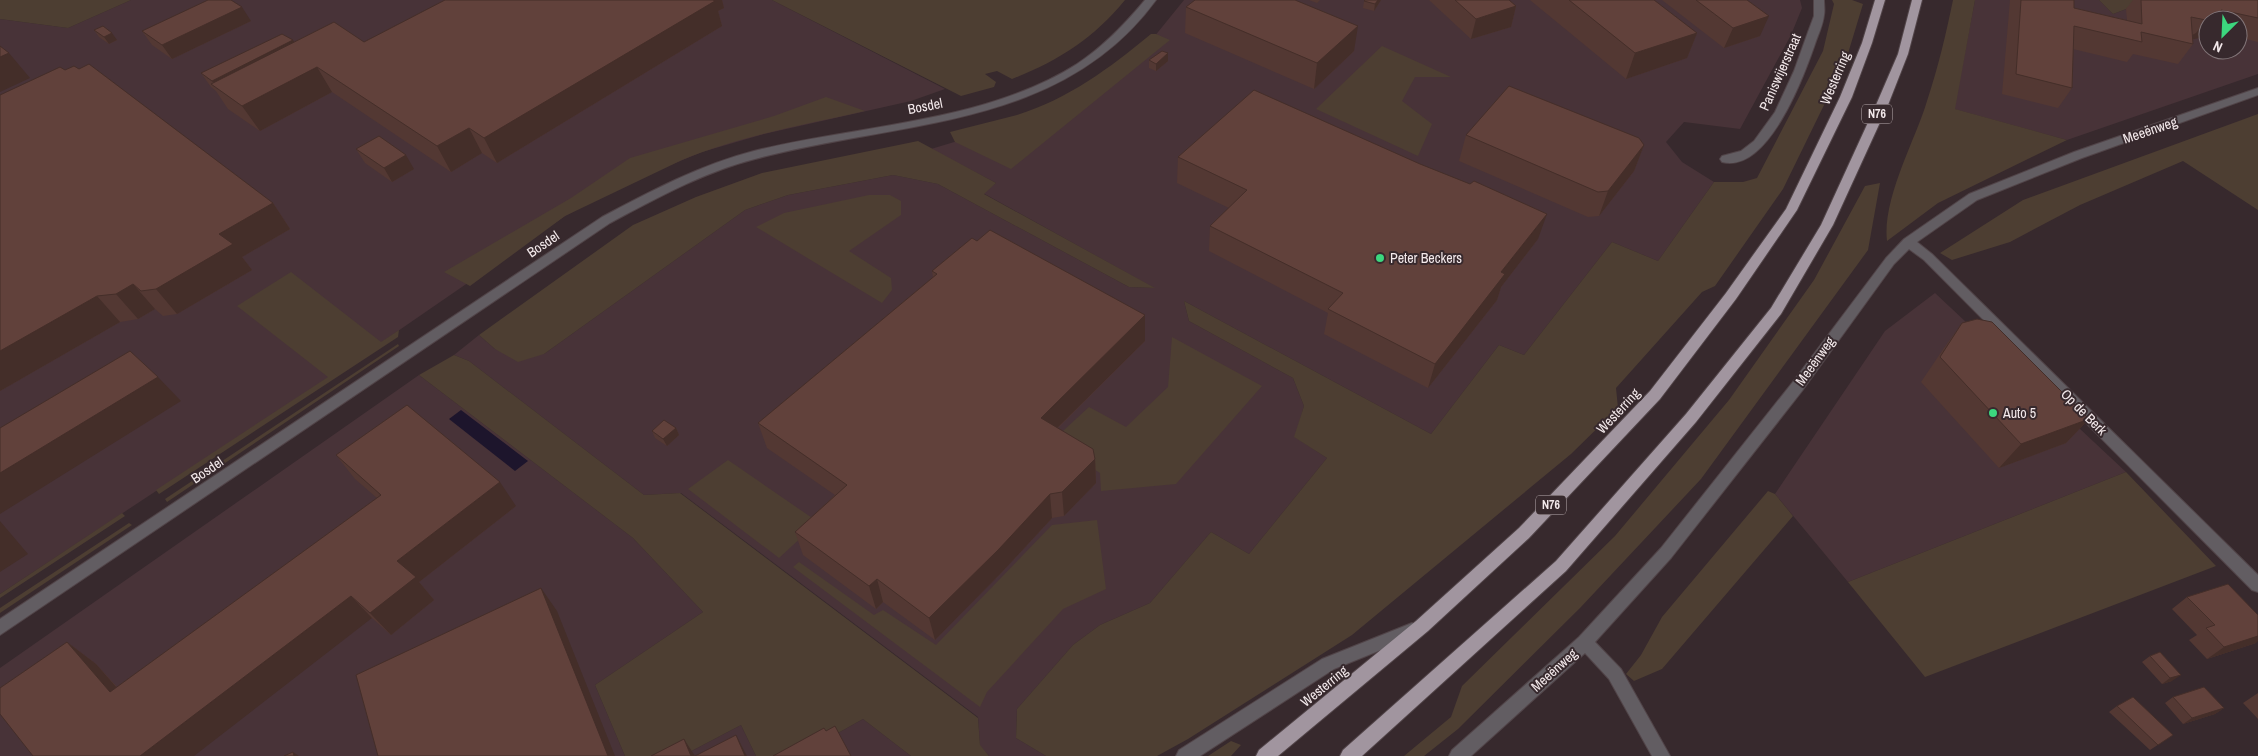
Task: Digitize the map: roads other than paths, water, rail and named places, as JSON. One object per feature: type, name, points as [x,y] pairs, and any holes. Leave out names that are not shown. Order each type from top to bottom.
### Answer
[{"type":"highway","name":"Westerring","points":[[1265,756],[1422,626],[1524,533],[1654,395],[1731,296],[1791,210],[1846,97],[1867,43],[1880,0]]},
{"type":"highway","name":"N76","points":[[1350,756],[1561,566],[1691,418],[1776,311],[1827,225],[1878,114],[1903,54],[1917,0]]},
{"type":"street","name":"Bosdel","points":[[0,628],[606,220],[680,180],[753,155],[953,116],[1023,96],[1079,66],[1123,33],[1151,0]]},
{"type":"street","name":"Paniswijerstraat","points":[[1726,160],[1744,155],[1756,146],[1781,114],[1819,16],[1819,0]]},
{"type":"street","name":"Meeënweg","points":[[1458,756],[1585,642],[1666,553],[1796,387],[1890,261],[1908,242],[1973,196],[2078,155],[2258,91]]},
{"type":"street","name":"Op de Berk","points":[[1908,242],[1928,256],[2258,585]]},
{"type":"street","points":[[1185,756],[1328,664],[1422,626]]},
{"type":"street","points":[[1585,642],[1615,674],[1662,756]]},
{"type":"place","name":"Peter Beckers","points":[[1380,258]]},
{"type":"place","name":"Auto 5","points":[[1993,413]]}]
